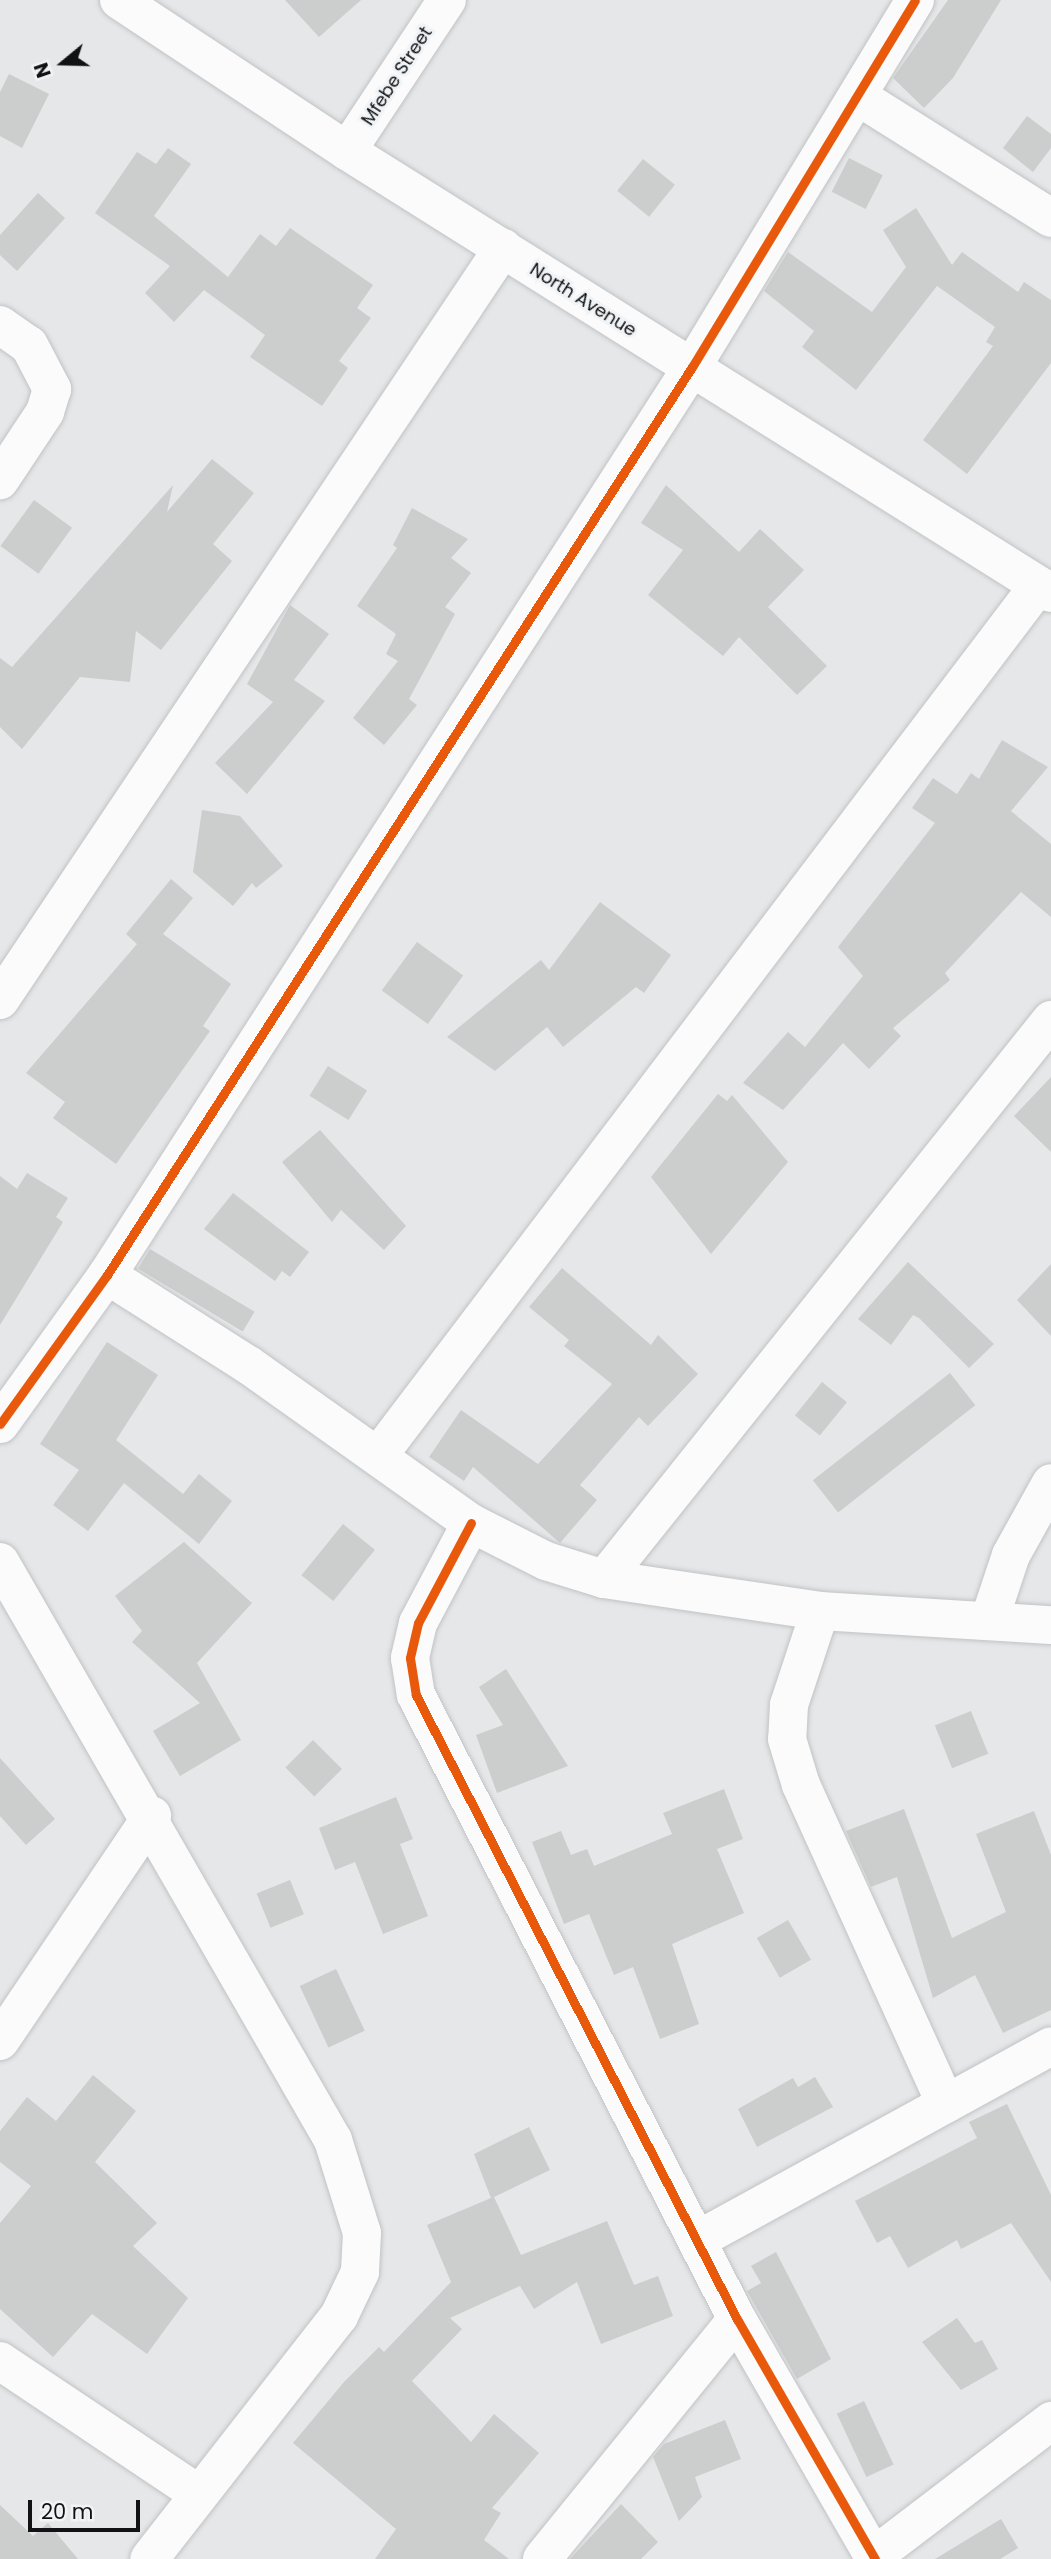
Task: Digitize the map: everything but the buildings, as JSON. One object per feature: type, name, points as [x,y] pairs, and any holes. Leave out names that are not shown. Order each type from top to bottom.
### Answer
[{"type":"street","name":"North Avenue","points":[[119,0],[347,151],[1045,589]]},
{"type":"street","name":"Mfebe Street","points":[[347,151],[447,0]]},
{"type":"street","points":[[0,1424],[107,1275],[692,367],[859,97],[915,0]]},
{"type":"street","points":[[859,97],[1051,218]]},
{"type":"street","points":[[0,1000],[503,248]]},
{"type":"street","points":[[0,325],[29,345],[52,389],[45,412],[0,480]]},
{"type":"street","points":[[378,1456],[1045,589]]},
{"type":"street","points":[[604,1578],[1051,1020]]},
{"type":"street","points":[[107,1275],[378,1456],[471,1523],[546,1561],[604,1578],[820,1611],[990,1618],[1051,1625]]},
{"type":"street","points":[[990,1618],[1011,1555],[1051,1483]]},
{"type":"street","points":[[471,1523],[418,1623],[410,1658],[416,1695],[435,1742],[701,2238],[737,2319],[875,2558],[1051,2421]]},
{"type":"street","points":[[0,1562],[152,1816],[333,2140],[362,2233],[360,2272],[339,2316],[149,2559]]},
{"type":"street","points":[[820,1611],[789,1705],[787,1740],[801,1785],[946,2104]]},
{"type":"street","points":[[0,2041],[152,1816]]},
{"type":"street","points":[[701,2238],[1051,2046]]},
{"type":"street","points":[[545,2558],[737,2319]]},
{"type":"street","points":[[0,2361],[199,2494]]},
{"type":"cycle path","points":[[0,1424],[107,1275],[692,367],[915,0]]},
{"type":"cycle path","points":[[471,1523],[418,1623],[410,1658],[416,1695],[737,2319],[875,2559]]}]
